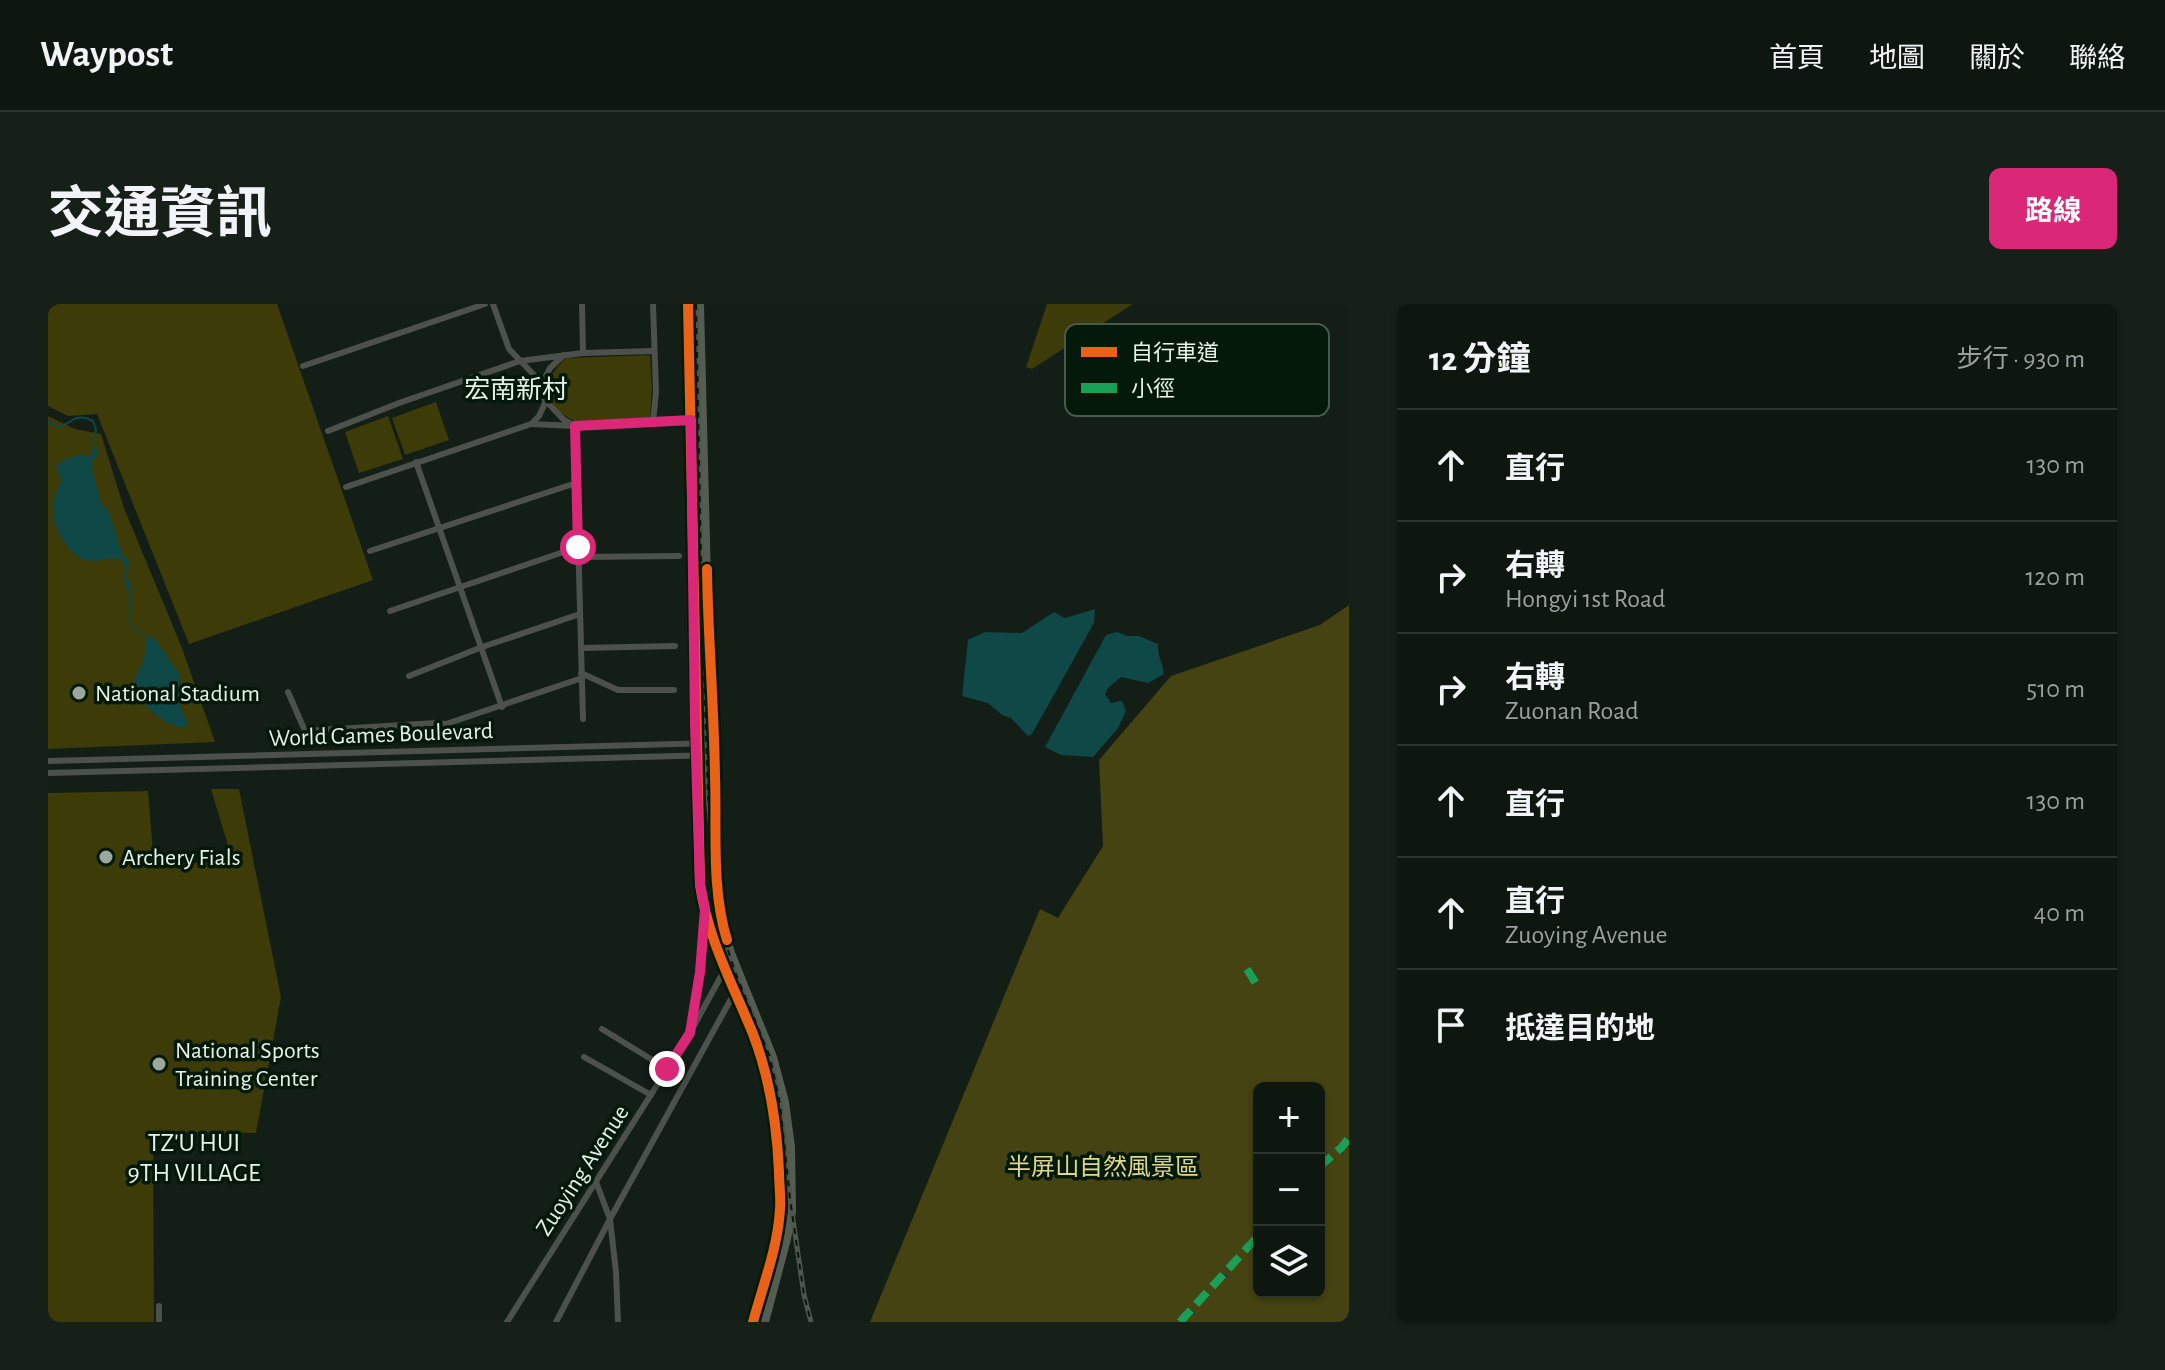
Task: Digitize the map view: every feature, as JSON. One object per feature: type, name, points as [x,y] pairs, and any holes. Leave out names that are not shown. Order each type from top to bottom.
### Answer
[{"type":"main road","points":[[688,304],[700,884],[725,969],[763,1062],[778,1148],[780,1208],[753,1322]]},
{"type":"main road","points":[[700,304],[717,876],[723,926],[773,1057],[785,1102],[791,1147],[792,1212],[765,1322]]},
{"type":"main road","points":[[690,1033],[700,972],[705,909]]},
{"type":"street","points":[[303,366],[485,304]]},
{"type":"street","points":[[493,304],[507,346],[535,376],[546,401],[564,420],[575,426]]},
{"type":"street","points":[[582,304],[583,353]]},
{"type":"street","points":[[653,304],[656,392],[653,422]]},
{"type":"street","points":[[328,431],[520,361],[583,353],[654,351]]},
{"type":"street","points":[[541,386],[550,368],[564,355]]},
{"type":"street","points":[[531,424],[546,401]]},
{"type":"street","points":[[346,487],[531,424],[575,426],[703,419]]},
{"type":"street","points":[[575,426],[583,719]]},
{"type":"street","points":[[416,462],[502,707]]},
{"type":"street","points":[[370,551],[576,483]]},
{"type":"street","points":[[390,611],[578,547]]},
{"type":"street","points":[[578,557],[679,556]]},
{"type":"street","points":[[409,676],[580,614]]},
{"type":"street","points":[[581,648],[675,646]]},
{"type":"street","points":[[288,692],[305,731],[446,724],[502,707],[582,676],[618,690],[674,690]]},
{"type":"street","name":"World Games Boulevard","points":[[48,761],[714,743]]},
{"type":"street","name":"World Games Boulevard","points":[[48,773],[715,755]]},
{"type":"street","name":"Zuoying Avenue","points":[[507,1322],[690,1033],[731,953]]},
{"type":"street","points":[[556,1322],[742,979]]},
{"type":"street","points":[[602,1029],[667,1069]]},
{"type":"street","points":[[584,1057],[651,1095]]},
{"type":"street","points":[[596,1182],[610,1219],[618,1322]]},
{"type":"street","points":[[159,1306],[159,1322]]},
{"type":"shaded area","points":[[48,304],[277,304],[373,580],[189,644],[97,414],[68,416],[48,406]]},
{"type":"shaded area","points":[[1047,304],[1133,304],[1102,324],[1065,324],[1065,348],[1032,369],[1026,367]]},
{"type":"shaded area","points":[[650,355],[650,418],[576,422],[550,401],[547,385],[566,358]]},
{"type":"shaded area","points":[[436,402],[449,440],[405,455],[392,418]]},
{"type":"shaded area","points":[[48,416],[75,429],[101,434],[124,508],[182,648],[215,742],[48,749]]},
{"type":"shaded area","points":[[388,416],[403,459],[359,473],[345,432]]},
{"type":"shaded area","name":"National Sports Training Center","points":[[211,789],[239,789],[281,997],[256,1133],[153,1132],[154,1322],[48,1322],[48,793],[148,791],[154,864],[233,862]]},
{"type":"green space","name":"半屏山自然風景區","points":[[1349,605],[1349,1322],[870,1322],[1040,909],[1058,918],[1103,846],[1099,760],[1171,676],[1320,625]]},
{"type":"water","points":[[94,444],[99,453],[91,464],[101,504],[109,512],[122,554],[129,561],[127,577],[131,585],[131,613],[129,622],[147,638],[153,636],[180,675],[178,703],[188,722],[184,728],[168,723],[153,712],[137,690],[135,679],[144,658],[147,639],[132,627],[128,621],[130,600],[123,561],[90,561],[78,557],[66,545],[55,521],[53,503],[61,481],[56,466],[68,458],[91,456]]},
{"type":"water","points":[[1095,609],[1094,623],[1032,734],[1028,736],[1011,718],[1002,715],[988,703],[962,696],[968,640],[985,632],[1022,633],[1054,612],[1065,618]]},
{"type":"water","points":[[1117,632],[1158,644],[1164,674],[1148,683],[1121,677],[1108,688],[1105,694],[1111,703],[1122,701],[1126,711],[1118,728],[1093,757],[1061,755],[1045,747],[1106,635]]},
{"type":"waterway","points":[[48,422],[61,426],[79,418],[93,421],[96,430],[94,444]]},
{"type":"railway","points":[[696,304],[708,796],[719,922],[735,972],[770,1057],[780,1104],[804,1295],[811,1322]]},
{"type":"marked path","points":[[1247,969],[1258,987]]},
{"type":"marked path","points":[[1325,1162],[1349,1138]]},
{"type":"marked path","points":[[1180,1322],[1253,1242]]},
{"type":"cycle path","points":[[688,304],[700,884],[708,923],[764,1068],[772,1102],[778,1154],[779,1223],[753,1322]]},
{"type":"cycle path","points":[[707,569],[717,879],[727,940]]},
{"type":"place","name":"National Stadium","points":[[79,693]]},
{"type":"place","name":"Archery Fials","points":[[106,857]]},
{"type":"place","name":"National Sports Training Center","points":[[159,1064]]},
{"type":"district","name":"宏南新村","points":[[516,389]]},
{"type":"district","name":"TZ'U HUI 9TH VILLAGE","points":[[194,1157]]},
{"type":"route","points":[[578,547],[575,426],[691,420],[695,726],[700,884],[705,909],[700,972],[690,1033],[667,1069]]}]
